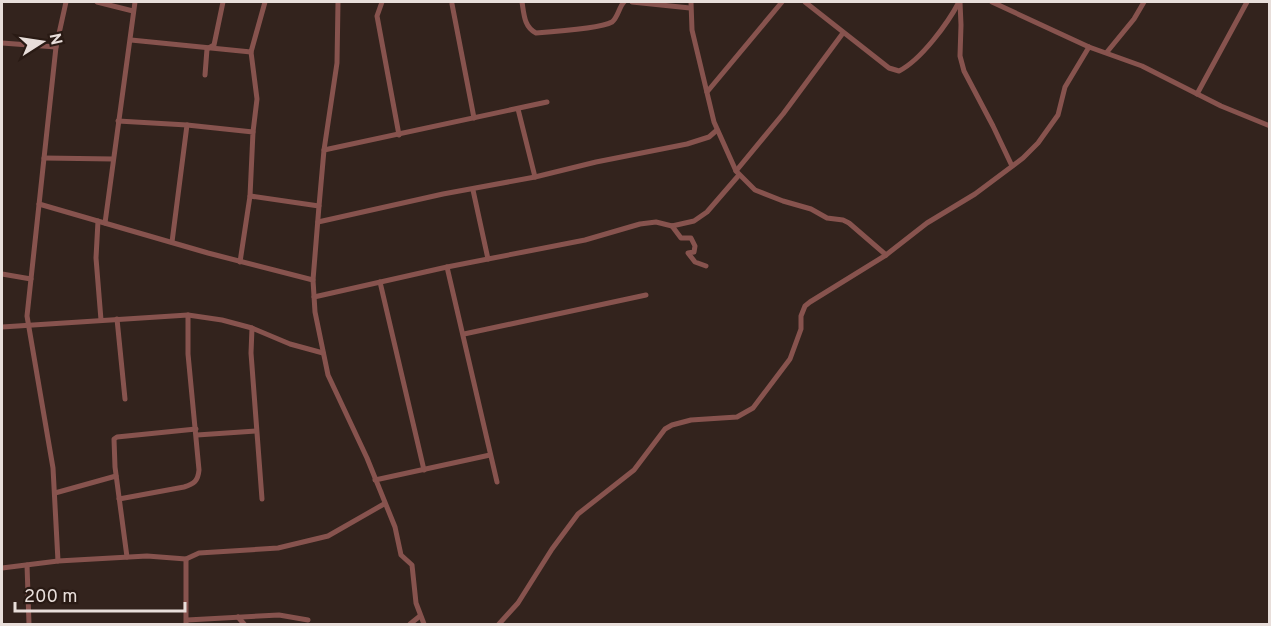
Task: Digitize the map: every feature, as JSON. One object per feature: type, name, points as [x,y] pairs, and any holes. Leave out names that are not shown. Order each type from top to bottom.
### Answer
[{"type":"street","points":[[58,561],[53,468],[27,316],[56,47],[66,2]]},
{"type":"street","points":[[97,2],[133,11]]},
{"type":"street","points":[[105,223],[135,2]]},
{"type":"street","points":[[207,49],[214,45],[223,2]]},
{"type":"street","points":[[240,262],[250,196],[257,99],[251,52],[265,2]]},
{"type":"street","points":[[338,2],[337,63],[324,150],[313,280],[315,312],[328,375],[367,458],[395,527],[401,555],[412,565],[416,603],[424,624]]},
{"type":"street","points":[[382,2],[377,16],[399,135]]},
{"type":"street","points":[[522,2],[525,21],[530,30],[536,33],[595,27],[610,22],[614,20],[624,2]]},
{"type":"street","points":[[632,2],[691,4],[692,30],[717,130],[738,173],[754,190],[811,209],[827,218],[843,220],[857,228],[886,255]]},
{"type":"street","points":[[707,92],[782,2]]},
{"type":"street","points":[[805,2],[889,68],[899,71],[946,25],[959,2]]},
{"type":"street","points":[[959,2],[960,56],[964,71],[1012,166]]},
{"type":"street","points":[[992,2],[1089,47],[1142,66],[1197,94],[1269,126]]},
{"type":"street","points":[[1107,52],[1134,19],[1144,2]]},
{"type":"street","points":[[1197,94],[1247,2]]},
{"type":"street","points":[[452,4],[474,118]]},
{"type":"street","points":[[314,297],[447,267],[585,240],[640,224],[656,222],[672,226],[701,217],[738,173],[843,33]]},
{"type":"street","points":[[131,40],[251,52]]},
{"type":"street","points":[[2,43],[56,47]]},
{"type":"street","points":[[499,624],[518,603],[552,549],[578,514],[634,470],[665,429],[691,420],[729,418],[748,412],[776,380],[790,359],[799,337],[805,306],[886,255],[927,223],[975,194],[1023,158],[1058,115],[1065,87],[1089,47]]},
{"type":"street","points":[[205,75],[207,49]]},
{"type":"street","points":[[324,150],[547,102]]},
{"type":"street","points":[[518,109],[535,177]]},
{"type":"street","points":[[118,121],[253,132]]},
{"type":"street","points":[[172,242],[187,125]]},
{"type":"street","points":[[318,222],[687,144],[709,136],[717,130]]},
{"type":"street","points":[[44,158],[113,159]]},
{"type":"street","points":[[473,190],[488,259]]},
{"type":"street","points":[[250,196],[319,206]]},
{"type":"street","points":[[39,204],[240,262],[313,280]]},
{"type":"street","points":[[98,221],[96,258],[101,320]]},
{"type":"street","points":[[672,226],[681,238],[691,238],[695,246],[694,252],[688,253],[695,262],[706,266]]},
{"type":"street","points":[[447,267],[497,482]]},
{"type":"street","points":[[2,274],[31,279]]},
{"type":"street","points":[[380,282],[424,470]]},
{"type":"street","points":[[464,334],[646,295]]},
{"type":"street","points":[[2,327],[188,315],[222,320],[252,328],[290,344],[323,353]]},
{"type":"street","points":[[119,499],[193,484],[197,480],[199,470],[188,354],[188,315]]},
{"type":"street","points":[[117,319],[125,399]]},
{"type":"street","points":[[252,328],[251,353],[262,500]]},
{"type":"street","points":[[127,557],[116,476],[114,439],[196,432],[256,431]]},
{"type":"street","points":[[375,480],[490,455]]},
{"type":"street","points":[[55,493],[116,476]]},
{"type":"street","points":[[2,568],[58,561],[147,556],[186,559],[199,553],[278,548],[328,536],[384,504]]},
{"type":"street","points":[[186,559],[186,622],[279,615],[308,621]]},
{"type":"street","points":[[27,565],[29,624]]},
{"type":"street","points":[[255,624],[256,616]]},
{"type":"street","points":[[410,624],[420,616]]},
{"type":"street","points":[[238,617],[244,624]]}]
